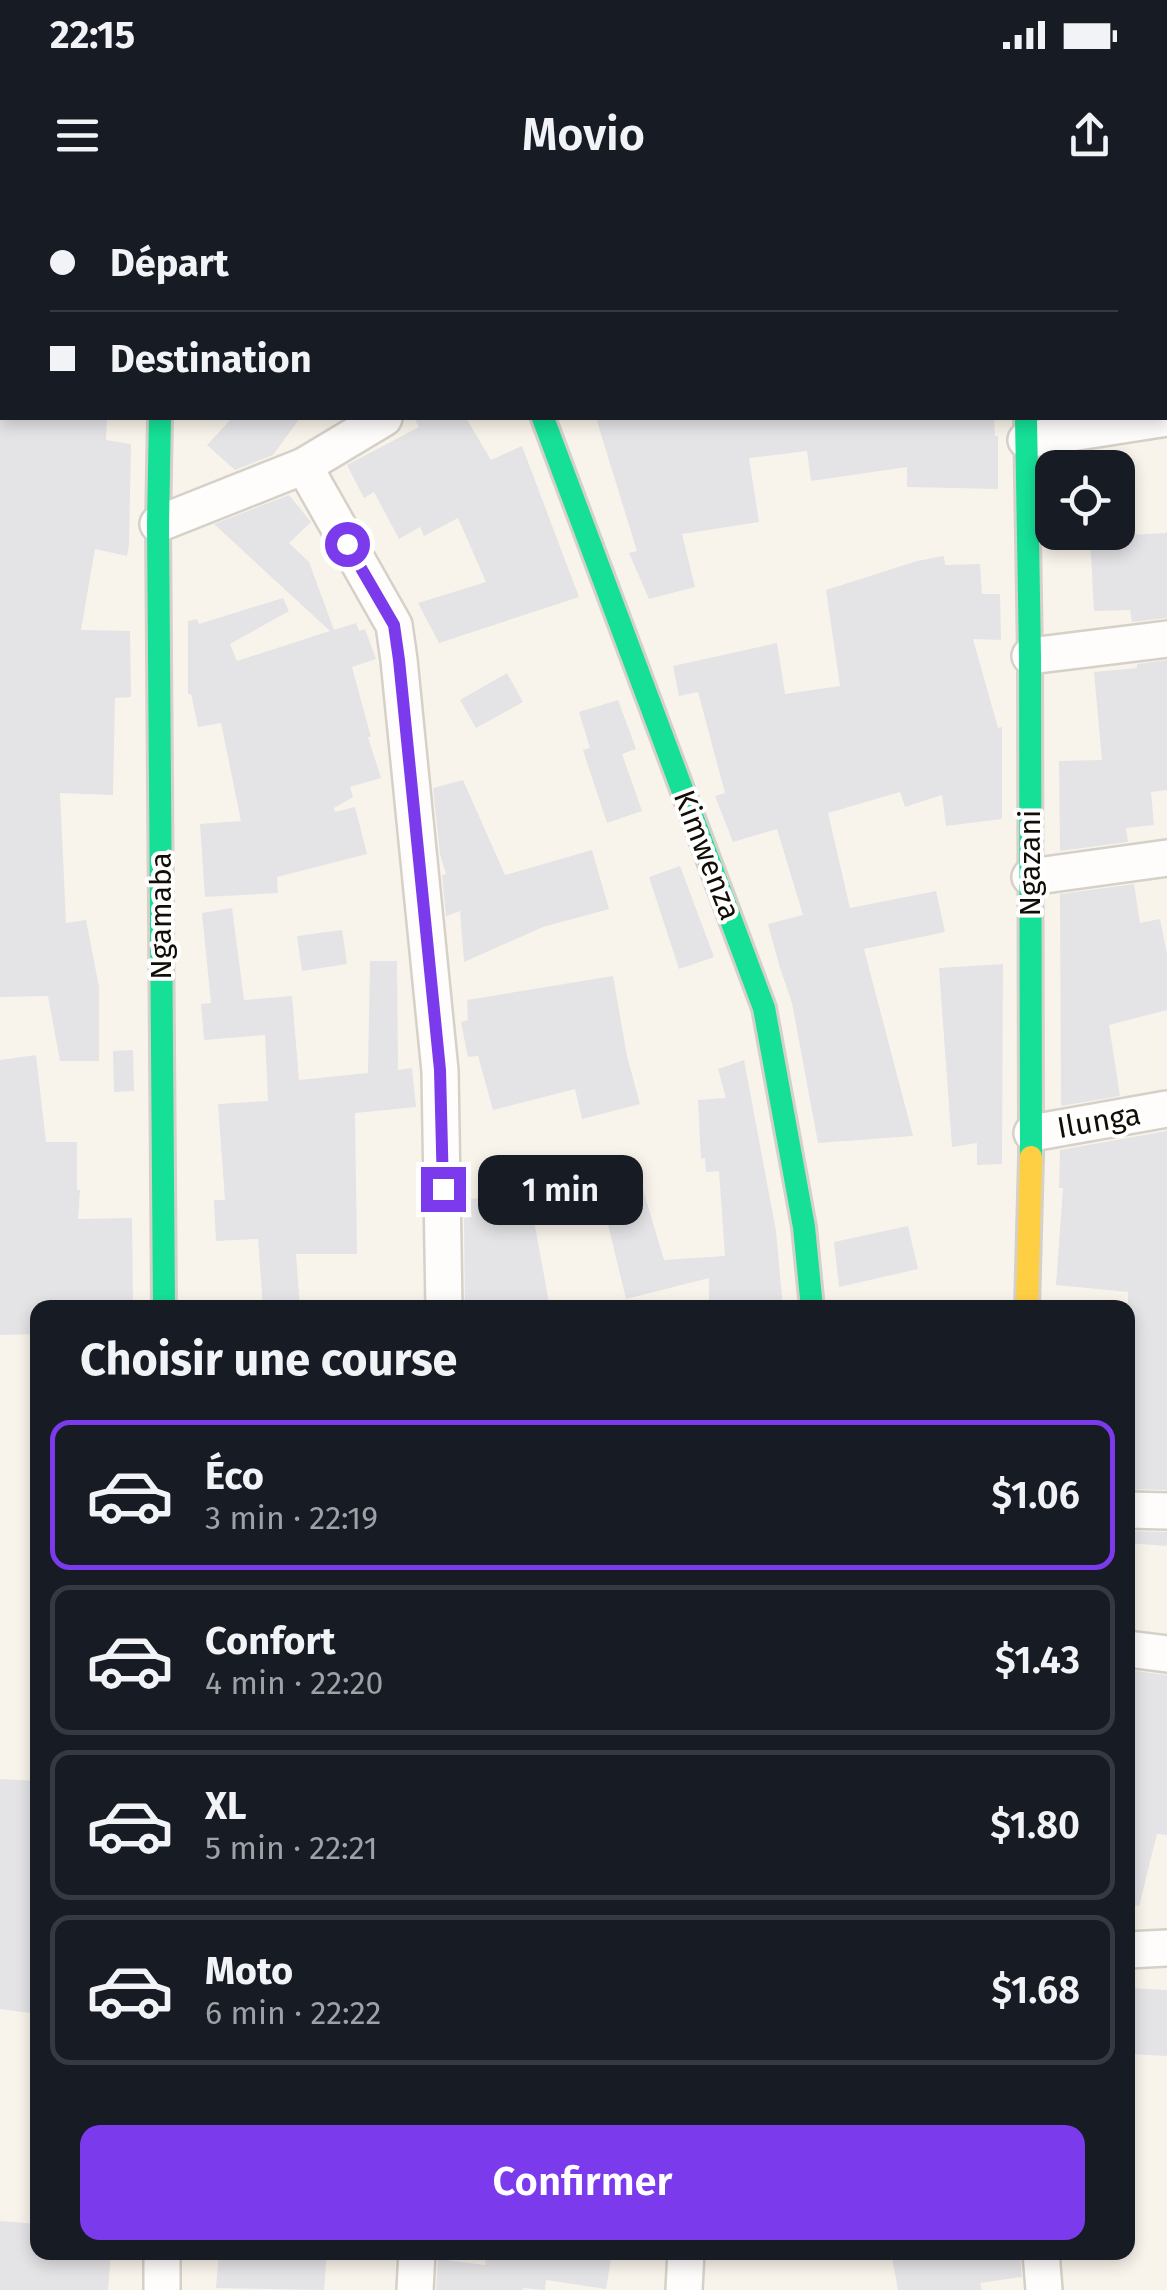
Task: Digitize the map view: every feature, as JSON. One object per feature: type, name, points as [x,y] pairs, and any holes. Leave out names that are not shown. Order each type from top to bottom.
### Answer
[{"type":"street","name":"Ngamaba","points":[[160,420],[164,1300]]},
{"type":"street","points":[[158,524],[304,466],[381,420]]},
{"type":"street","name":"Kimwenza","points":[[544,420],[764,1008],[804,1227],[811,1300]]},
{"type":"street","points":[[1026,429],[1141,420]]},
{"type":"street","name":"Ngazani","points":[[1026,429],[1032,1134],[1027,1300]]},
{"type":"street","points":[[304,466],[394,625],[440,1070],[444,1300]]},
{"type":"street","points":[[1030,656],[1167,638]]},
{"type":"street","points":[[1030,876],[1167,858]]},
{"type":"street","name":"Ilunga","points":[[1032,1134],[1167,1108]]},
{"type":"street","points":[[1135,1510],[1167,1511]]},
{"type":"street","points":[[1135,1650],[1167,1654]]},
{"type":"street","points":[[1135,1950],[1167,1948]]},
{"type":"street","points":[[162,2260],[162,2290]]},
{"type":"street","points":[[415,2290],[417,2260]]},
{"type":"street","points":[[684,2290],[686,2260]]},
{"type":"street","points":[[1041,2260],[1044,2290]]},
{"type":"building","points":[[0,420],[107,420],[106,440],[131,444],[129,545],[127,556],[95,549],[81,630],[130,631],[131,697],[115,698],[113,795],[60,793],[66,923],[86,920],[99,987],[99,1061],[60,1061],[48,996],[0,997]]},
{"type":"building","points":[[230,420],[299,420],[273,455],[235,470],[207,445]]},
{"type":"building","points":[[415,420],[467,420],[491,460],[522,446],[579,597],[439,643],[418,603],[486,582],[458,518],[424,536],[420,527],[399,539],[374,492],[364,498],[347,465],[419,427]]},
{"type":"building","points":[[597,420],[994,420],[998,489],[907,487],[907,467],[811,481],[807,451],[749,458],[759,522],[682,534],[695,587],[649,599],[629,553],[637,551]]},
{"type":"building","points":[[289,495],[311,522],[289,543],[309,562],[334,630],[356,623],[359,631],[365,629],[376,659],[352,667],[381,778],[350,787],[353,797],[334,808],[335,812],[355,807],[367,854],[277,877],[278,893],[205,897],[200,824],[241,821],[221,723],[198,727],[188,694],[188,621],[197,619],[199,624],[283,598],[289,611],[230,644],[237,661],[330,631],[214,524]]},
{"type":"building","points":[[1167,533],[1167,618],[1132,622],[1130,610],[1094,611],[1091,550],[1135,550],[1135,535]]},
{"type":"building","points":[[944,556],[945,565],[980,564],[982,594],[1000,594],[1001,640],[973,639],[998,728],[1002,727],[1002,819],[946,826],[942,795],[905,807],[900,792],[828,813],[850,908],[936,891],[945,932],[864,949],[913,1136],[818,1143],[792,1003],[768,924],[803,915],[777,829],[733,842],[715,796],[725,793],[698,692],[679,696],[673,666],[777,643],[785,694],[840,686],[826,590]]},
{"type":"building","points":[[1167,660],[1167,790],[1151,792],[1154,825],[1126,828],[1128,842],[1060,851],[1059,761],[1102,760],[1094,672],[1137,668],[1137,664]]},
{"type":"building","points":[[507,673],[523,702],[476,728],[460,700]]},
{"type":"building","points":[[618,700],[636,749],[622,754],[642,811],[607,823],[583,750],[590,748],[579,712]]},
{"type":"building","points":[[463,780],[505,875],[592,850],[609,909],[543,927],[464,962],[460,911],[446,916],[442,875],[446,874],[433,788]]},
{"type":"building","points":[[680,866],[714,957],[679,969],[649,877]]},
{"type":"building","points":[[1134,884],[1140,923],[1160,919],[1167,954],[1167,1010],[1109,1025],[1120,1096],[1061,1106],[1060,894]]},
{"type":"building","points":[[232,908],[244,1000],[292,996],[299,1080],[368,1073],[370,961],[397,961],[398,1070],[412,1068],[416,1107],[355,1113],[357,1254],[296,1254],[299,1300],[262,1300],[258,1239],[216,1241],[214,1200],[225,1200],[218,1104],[268,1101],[265,1035],[204,1040],[201,1004],[211,1003],[202,913]]},
{"type":"building","points":[[342,930],[347,964],[302,971],[297,936]]},
{"type":"building","points":[[1003,964],[1002,1164],[977,1165],[977,1143],[952,1147],[939,968]]},
{"type":"building","points":[[613,976],[640,1104],[582,1119],[575,1089],[493,1110],[478,1056],[468,1057],[461,1022],[468,1020],[467,1000]]},
{"type":"building","points":[[133,1050],[134,1091],[114,1092],[113,1051]]},
{"type":"building","points":[[36,1055],[46,1142],[77,1142],[78,1219],[132,1218],[133,1300],[30,1300],[30,1334],[0,1335],[0,1060]]},
{"type":"building","points":[[744,1060],[776,1231],[782,1300],[709,1300],[709,1278],[626,1299],[597,1179],[637,1169],[664,1260],[725,1256],[719,1171],[706,1172],[705,1158],[701,1159],[698,1100],[726,1098],[718,1069]]},
{"type":"building","points":[[1167,1131],[1167,1490],[1135,1489],[1135,1300],[1128,1300],[1128,1292],[1056,1285],[1063,1188],[1059,1188],[1060,1150]]},
{"type":"building","points":[[529,1193],[549,1300],[465,1300],[464,1218],[472,1217],[470,1199]]},
{"type":"building","points":[[908,1226],[918,1269],[839,1287],[834,1242]]},
{"type":"building","points":[[1135,1531],[1167,1532],[1167,1546],[1135,1544]]},
{"type":"building","points":[[1135,1671],[1167,1675],[1167,1835],[1157,1834],[1139,1906],[1135,1905]]},
{"type":"building","points":[[0,1779],[30,1781],[30,2013],[0,2009]]},
{"type":"building","points":[[1135,1988],[1167,1990],[1167,2056],[1135,2054]]},
{"type":"building","points":[[0,2221],[30,2223],[30,2260],[110,2260],[108,2290],[0,2290]]},
{"type":"building","points":[[218,2260],[326,2260],[324,2290],[216,2288]]},
{"type":"building","points":[[438,2260],[485,2265],[485,2260],[611,2260],[606,2289],[546,2280],[545,2290],[436,2290]]},
{"type":"building","points":[[892,2260],[1021,2260],[1022,2277],[980,2283],[982,2290],[898,2290]]},
{"type":"traffic: fast","points":[[160,420],[164,1300]]},
{"type":"traffic: fast","points":[[544,420],[764,1008],[804,1227],[811,1300]]},
{"type":"traffic: fast","points":[[1026,420],[1031,1157]]},
{"type":"traffic: slow","points":[[1027,1300],[1031,1157]]},
{"type":"route","points":[[347,544],[394,625],[440,1070],[443,1189]]}]
